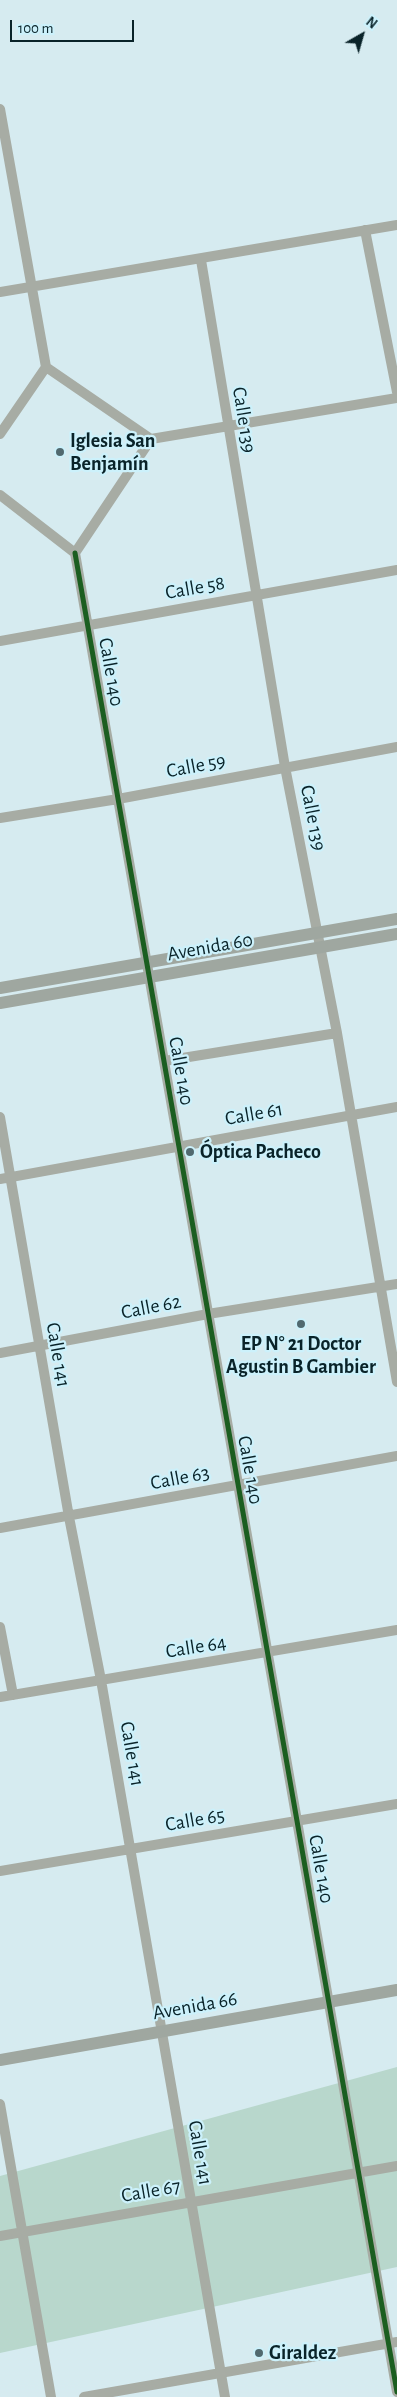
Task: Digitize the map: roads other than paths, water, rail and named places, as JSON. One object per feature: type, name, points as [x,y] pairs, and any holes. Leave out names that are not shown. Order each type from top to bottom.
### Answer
[{"type":"main road","name":"Avenida 60","points":[[0,988],[397,919]]},
{"type":"main road","name":"Avenida 60","points":[[0,1003],[397,934]]},
{"type":"main road","name":"Avenida 66","points":[[0,2060],[161,2028],[328,1998],[397,1983]]},
{"type":"main road","name":"Avenida 66","points":[[328,1998],[397,1990]]},
{"type":"main road","name":"Avenida 66","points":[[0,2053],[161,2028]]},
{"type":"street","points":[[0,113],[46,367],[151,439],[397,398]]},
{"type":"street","points":[[0,292],[201,260],[397,225]]},
{"type":"street","points":[[365,230],[397,392]]},
{"type":"street","name":"Calle 139","points":[[201,260],[285,767],[352,1115],[397,1382]]},
{"type":"street","points":[[0,434],[46,367]]},
{"type":"street","points":[[0,495],[75,553],[151,439]]},
{"type":"street","name":"Calle 140","points":[[75,553],[358,2173],[392,2343],[397,2392]]},
{"type":"street","name":"Calle 58","points":[[0,641],[397,570]]},
{"type":"street","name":"Calle 59","points":[[0,818],[118,799],[397,747]]},
{"type":"street","points":[[164,1062],[337,1034]]},
{"type":"street","name":"Calle 61","points":[[5,1178],[397,1107]]},
{"type":"street","name":"Calle 141","points":[[0,1117],[5,1178],[101,1680],[225,2397]]},
{"type":"street","name":"Calle 62","points":[[0,1354],[208,1314],[397,1284]]},
{"type":"street","name":"Calle 63","points":[[0,1528],[397,1456]]},
{"type":"street","points":[[0,1627],[13,1695]]},
{"type":"street","name":"Calle 64","points":[[0,1697],[397,1630]]},
{"type":"street","name":"Calle 65","points":[[0,1871],[397,1804]]},
{"type":"street","points":[[0,2104],[51,2397]]},
{"type":"street","name":"Calle 67","points":[[0,2236],[397,2166]]},
{"type":"street","points":[[84,2397],[392,2343]]},
{"type":"place","name":"Iglesia San Benjamín","points":[[60,452]]},
{"type":"place","name":"Óptica Pacheco","points":[[190,1152]]},
{"type":"place","name":"EP N° 21 Doctor Agustin B Gambier","points":[[301,1324]]},
{"type":"place","name":"Giraldez","points":[[259,2353]]}]
